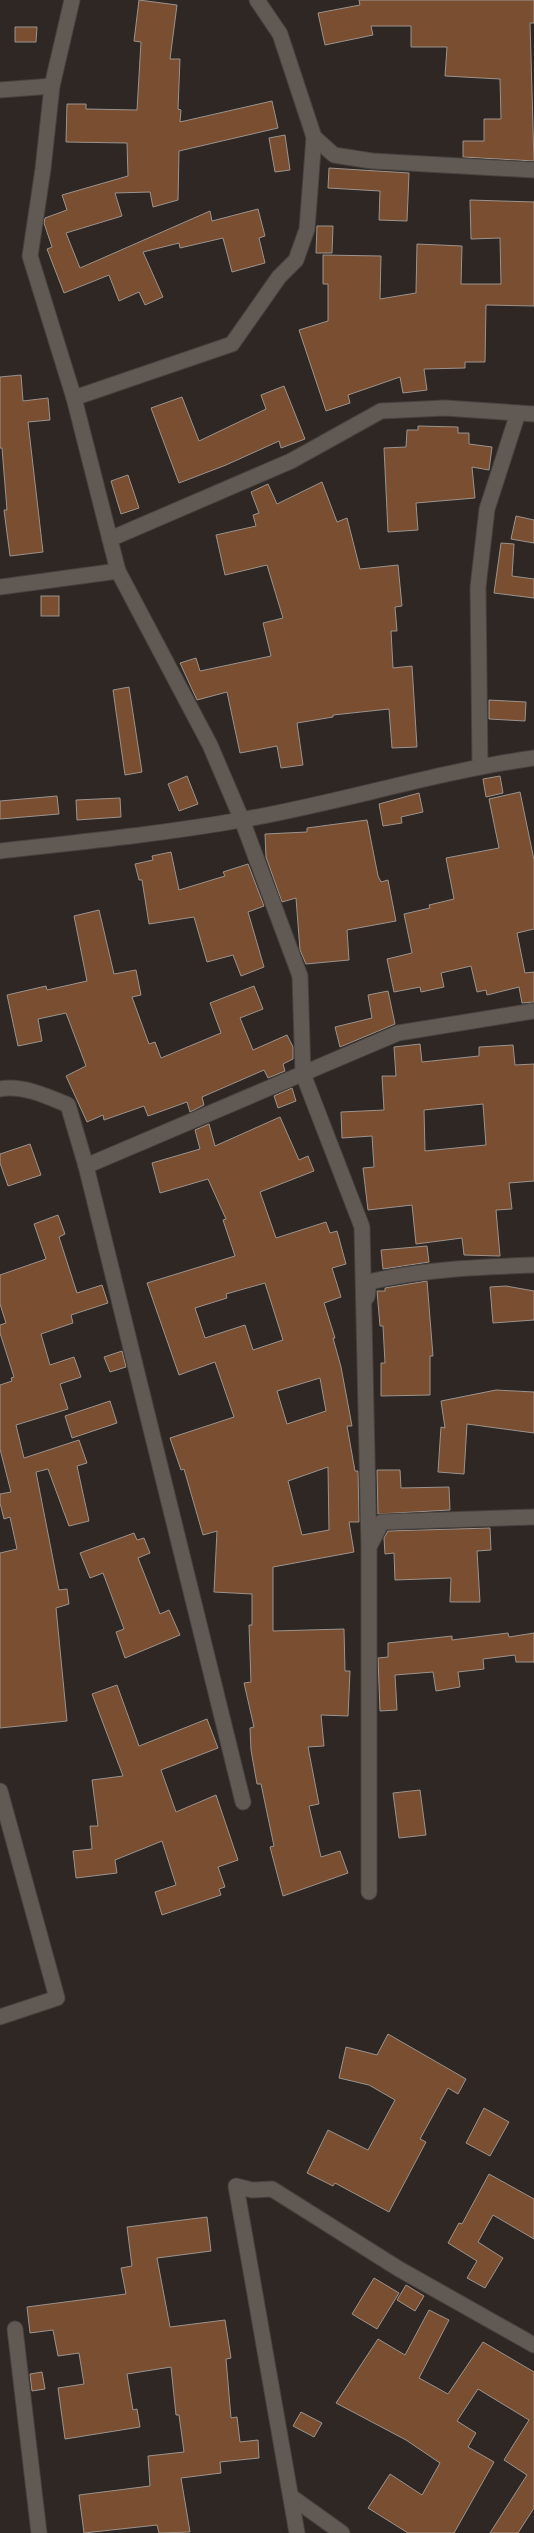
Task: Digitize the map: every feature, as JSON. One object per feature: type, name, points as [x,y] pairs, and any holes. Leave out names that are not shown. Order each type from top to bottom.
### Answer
[{"type":"street","points":[[72,0],[52,86],[44,169],[30,256],[74,398],[118,572],[210,745],[242,820],[300,976],[303,1074],[362,1227],[369,1548],[369,1892]]},
{"type":"street","points":[[74,398],[232,344],[280,277],[296,260],[307,228],[314,137],[280,34],[257,0]]},
{"type":"street","points":[[0,90],[52,86]]},
{"type":"street","points":[[314,137],[334,155],[372,161],[534,170]]},
{"type":"street","points":[[110,539],[292,461],[380,412],[445,408],[534,414]]},
{"type":"street","points":[[480,766],[478,587],[487,509],[518,413]]},
{"type":"street","points":[[0,587],[118,572]]},
{"type":"street","points":[[0,851],[111,839],[242,820],[480,766],[534,758]]},
{"type":"street","points":[[86,1166],[398,1033],[534,1011]]},
{"type":"street","points":[[0,1089],[7,1087],[44,1095],[68,1105],[86,1166],[243,1802]]},
{"type":"street","points":[[365,1310],[369,1282],[397,1275],[488,1266],[534,1265]]},
{"type":"street","points":[[369,1548],[382,1522],[534,1517]]},
{"type":"street","points":[[0,1791],[57,1998],[0,2017]]},
{"type":"street","points":[[297,2533],[236,2186],[252,2190],[272,2189],[399,2269],[534,2345]]},
{"type":"street","points":[[15,2329],[39,2533]]},
{"type":"street","points":[[292,2498],[342,2533]]},
{"type":"building","points":[[139,0],[177,5],[170,59],[180,59],[178,109],[181,110],[180,122],[272,101],[278,128],[179,151],[178,200],[153,207],[150,192],[115,193],[122,216],[66,233],[80,268],[210,211],[212,221],[258,209],[265,236],[259,238],[265,263],[232,272],[223,238],[180,248],[179,243],[143,252],[163,297],[145,305],[139,292],[119,301],[109,275],[64,293],[47,249],[52,247],[44,223],[45,218],[67,210],[62,195],[128,176],[127,143],[66,142],[67,104],[86,104],[86,109],[137,110],[141,42],[134,41]]},
{"type":"building","points":[[359,0],[534,0],[534,23],[530,23],[534,161],[463,157],[463,141],[484,141],[484,119],[501,119],[500,79],[445,76],[447,47],[411,47],[411,26],[371,26],[373,35],[325,45],[318,13],[360,5]]},
{"type":"building","points":[[15,27],[37,27],[36,42],[15,42]]},
{"type":"building","points":[[285,135],[290,170],[275,172],[269,138]]},
{"type":"building","points":[[329,168],[409,173],[407,221],[379,220],[380,191],[328,188]]},
{"type":"building","points":[[470,200],[534,202],[534,306],[486,305],[485,362],[465,362],[465,368],[424,369],[427,390],[403,393],[400,377],[348,395],[350,403],[326,411],[299,330],[328,321],[328,284],[323,284],[323,255],[381,256],[380,299],[416,293],[417,244],[462,246],[461,284],[501,284],[500,238],[471,239]]},
{"type":"building","points":[[317,226],[333,226],[332,253],[316,253]]},
{"type":"building","points":[[21,375],[23,401],[48,398],[50,420],[28,422],[43,552],[10,556],[4,510],[7,510],[2,448],[0,448],[0,377]]},
{"type":"building","points":[[284,386],[305,439],[281,448],[279,441],[226,465],[179,483],[151,408],[182,397],[199,441],[266,409],[261,395]]},
{"type":"building","points":[[418,426],[458,427],[458,433],[469,433],[469,444],[492,447],[489,470],[472,467],[475,498],[416,503],[418,530],[388,532],[384,448],[406,447],[407,430],[418,430]]},
{"type":"building","points":[[128,475],[139,508],[121,514],[111,481]]},
{"type":"building","points":[[322,482],[337,522],[347,518],[360,569],[398,565],[402,606],[395,607],[397,631],[391,631],[393,668],[412,666],[417,747],[392,748],[389,709],[333,715],[333,717],[297,723],[303,765],[281,768],[277,746],[240,753],[227,692],[197,700],[180,663],[196,658],[200,671],[271,656],[263,623],[283,618],[267,565],[225,575],[216,535],[256,526],[253,515],[259,513],[251,492],[268,484],[277,504]]},
{"type":"building","points":[[516,516],[534,520],[534,543],[511,539]]},
{"type":"building","points":[[501,543],[514,544],[512,576],[534,579],[534,598],[494,593]]},
{"type":"building","points":[[41,596],[59,596],[59,616],[41,616]]},
{"type":"building","points":[[129,687],[142,772],[125,775],[113,690]]},
{"type":"building","points":[[489,700],[526,702],[525,721],[489,719]]},
{"type":"building","points":[[187,776],[198,804],[179,811],[168,784]]},
{"type":"building","points":[[500,776],[503,793],[486,797],[483,779]]},
{"type":"building","points":[[520,792],[534,860],[534,929],[517,933],[525,973],[534,972],[534,1002],[522,1003],[519,987],[487,995],[486,990],[477,992],[471,966],[441,973],[444,987],[421,992],[420,987],[394,992],[387,959],[412,953],[404,914],[430,908],[429,905],[454,899],[446,858],[499,848],[489,799]]},
{"type":"building","points":[[419,793],[423,812],[401,817],[402,823],[383,826],[379,804]]},
{"type":"building","points":[[57,796],[59,814],[0,819],[0,801]]},
{"type":"building","points":[[120,798],[121,817],[77,820],[76,800]]},
{"type":"building","points":[[367,820],[378,876],[381,882],[388,880],[396,921],[347,930],[349,960],[306,964],[300,950],[296,898],[282,902],[266,857],[265,834],[307,832],[307,828]]},
{"type":"building","points":[[171,852],[179,890],[225,876],[223,872],[248,864],[264,906],[248,912],[264,967],[241,976],[233,955],[207,962],[194,917],[149,924],[142,880],[139,880],[135,864],[153,860],[152,856]]},
{"type":"building","points":[[99,910],[114,974],[136,970],[141,995],[132,997],[149,1044],[155,1042],[161,1058],[221,1033],[210,1003],[254,986],[263,1009],[240,1018],[253,1050],[287,1035],[293,1047],[293,1059],[283,1064],[285,1071],[268,1078],[264,1070],[202,1097],[204,1105],[190,1112],[187,1102],[148,1116],[144,1106],[104,1120],[103,1115],[87,1122],[66,1076],[86,1066],[66,1013],[38,1019],[42,1041],[18,1046],[7,995],[46,986],[47,990],[87,981],[74,916]]},
{"type":"building","points":[[388,991],[395,1024],[340,1047],[335,1027],[372,1018],[368,995]]},
{"type":"building","points":[[420,1044],[422,1062],[479,1056],[479,1047],[513,1045],[515,1065],[534,1064],[534,1181],[509,1183],[512,1209],[496,1210],[500,1256],[464,1255],[462,1238],[416,1244],[412,1205],[368,1210],[363,1168],[374,1167],[372,1136],[342,1138],[341,1112],[384,1110],[382,1076],[396,1076],[394,1047]],"holes":[[[483,1104],[486,1145],[425,1151],[424,1110]]]},
{"type":"building","points":[[292,1088],[296,1101],[278,1108],[274,1096]]},
{"type":"building","points":[[280,1117],[299,1160],[308,1156],[314,1171],[260,1192],[276,1238],[326,1222],[330,1233],[337,1231],[346,1264],[332,1268],[341,1297],[324,1303],[335,1338],[333,1338],[341,1367],[352,1426],[347,1426],[355,1471],[358,1471],[359,1522],[349,1522],[354,1552],[273,1567],[273,1631],[344,1629],[345,1671],[350,1671],[348,1716],[321,1715],[324,1746],[308,1747],[319,1804],[309,1806],[321,1857],[340,1851],[348,1873],[283,1896],[270,1847],[274,1846],[261,1784],[257,1784],[251,1750],[250,1728],[254,1727],[244,1683],[251,1682],[249,1625],[252,1625],[252,1594],[214,1592],[217,1531],[203,1535],[184,1469],[181,1470],[170,1438],[234,1417],[215,1362],[179,1375],[147,1283],[235,1256],[223,1220],[226,1219],[208,1179],[160,1193],[152,1163],[200,1149],[195,1130],[209,1124],[215,1146]],"holes":[[[265,1283],[283,1340],[253,1350],[245,1325],[205,1338],[195,1308],[227,1298],[226,1294]],[[320,1378],[326,1411],[287,1424],[277,1391]],[[328,1467],[329,1530],[302,1535],[288,1481]]]},
{"type":"building","points":[[30,1144],[41,1175],[8,1186],[0,1163],[0,1154]]},
{"type":"building","points":[[58,1215],[65,1234],[59,1237],[77,1293],[102,1285],[108,1303],[71,1315],[73,1323],[41,1334],[50,1365],[74,1357],[81,1377],[60,1384],[68,1409],[16,1425],[24,1458],[79,1440],[87,1463],[77,1466],[89,1521],[69,1526],[48,1469],[36,1472],[59,1590],[67,1589],[69,1604],[56,1608],[67,1721],[0,1728],[0,1553],[17,1549],[10,1517],[4,1519],[0,1503],[0,1494],[11,1492],[0,1449],[0,1385],[12,1381],[11,1378],[14,1377],[0,1333],[0,1325],[6,1323],[0,1304],[0,1275],[46,1259],[34,1224]]},
{"type":"building","points":[[427,1246],[429,1262],[383,1269],[381,1250]]},
{"type":"building","points":[[427,1281],[433,1356],[430,1356],[430,1395],[381,1396],[381,1363],[385,1363],[383,1326],[380,1326],[377,1291],[385,1291],[385,1288]]},
{"type":"building","points":[[506,1286],[534,1291],[534,1320],[493,1323],[490,1287]]},
{"type":"building","points":[[122,1351],[126,1367],[110,1372],[104,1357]]},
{"type":"building","points":[[496,1390],[534,1392],[534,1433],[467,1424],[464,1474],[438,1472],[441,1427],[445,1428],[441,1401]]},
{"type":"building","points":[[110,1401],[117,1423],[72,1438],[65,1416]]},
{"type":"building","points":[[377,1470],[400,1470],[401,1488],[449,1487],[450,1510],[378,1514]]},
{"type":"building","points":[[490,1528],[491,1550],[477,1551],[480,1602],[450,1602],[451,1578],[395,1580],[394,1553],[385,1554],[384,1538],[388,1531]]},
{"type":"building","points":[[134,1533],[137,1540],[144,1538],[150,1553],[138,1558],[160,1614],[169,1610],[180,1635],[125,1658],[116,1632],[124,1629],[103,1573],[90,1578],[80,1553]]},
{"type":"building","points":[[508,1633],[509,1637],[534,1633],[534,1662],[516,1662],[515,1655],[483,1659],[484,1669],[458,1672],[460,1687],[436,1691],[433,1672],[395,1675],[397,1710],[380,1711],[378,1658],[388,1657],[388,1643],[452,1636],[452,1640]]},
{"type":"building","points":[[117,1685],[139,1746],[207,1719],[218,1748],[161,1770],[176,1812],[216,1795],[238,1860],[218,1867],[225,1887],[219,1889],[221,1895],[162,1915],[155,1892],[176,1885],[162,1841],[115,1860],[117,1873],[76,1878],[73,1851],[92,1849],[90,1826],[98,1826],[92,1780],[123,1776],[92,1694]]},
{"type":"building","points":[[420,1790],[426,1835],[399,1838],[393,1793]]},
{"type":"building","points":[[388,2034],[466,2079],[458,2094],[448,2088],[420,2139],[426,2142],[389,2212],[335,2183],[333,2186],[307,2173],[328,2130],[368,2150],[395,2100],[369,2085],[339,2078],[346,2047],[377,2055]]},
{"type":"building","points":[[484,2108],[509,2122],[490,2156],[466,2143]]},
{"type":"building","points":[[489,2174],[534,2199],[534,2239],[493,2215],[478,2242],[503,2258],[485,2288],[467,2278],[477,2261],[448,2243],[459,2223],[462,2224]]},
{"type":"building","points":[[207,2217],[211,2251],[157,2258],[170,2327],[225,2320],[231,2358],[226,2359],[231,2418],[237,2417],[240,2442],[258,2440],[259,2458],[220,2462],[221,2473],[181,2478],[190,2532],[159,2533],[157,2525],[84,2533],[79,2495],[150,2486],[148,2456],[184,2452],[179,2415],[176,2415],[171,2367],[127,2374],[133,2410],[137,2409],[140,2427],[65,2439],[58,2388],[84,2384],[79,2353],[58,2356],[53,2330],[30,2333],[27,2307],[126,2294],[121,2268],[132,2266],[127,2227]]},
{"type":"building","points":[[374,2278],[399,2293],[377,2329],[352,2314]]},
{"type":"building","points":[[406,2285],[424,2296],[415,2311],[397,2300]]},
{"type":"building","points":[[429,2310],[449,2320],[419,2378],[448,2394],[483,2342],[534,2372],[534,2508],[518,2533],[490,2533],[527,2475],[504,2460],[529,2420],[478,2389],[457,2421],[476,2433],[468,2447],[494,2462],[454,2533],[408,2533],[368,2508],[390,2474],[422,2495],[440,2463],[406,2440],[336,2403],[378,2339],[405,2355]]},
{"type":"building","points":[[42,2372],[45,2389],[32,2391],[30,2374]]},
{"type":"building","points":[[301,2412],[322,2423],[314,2437],[293,2426]]}]
